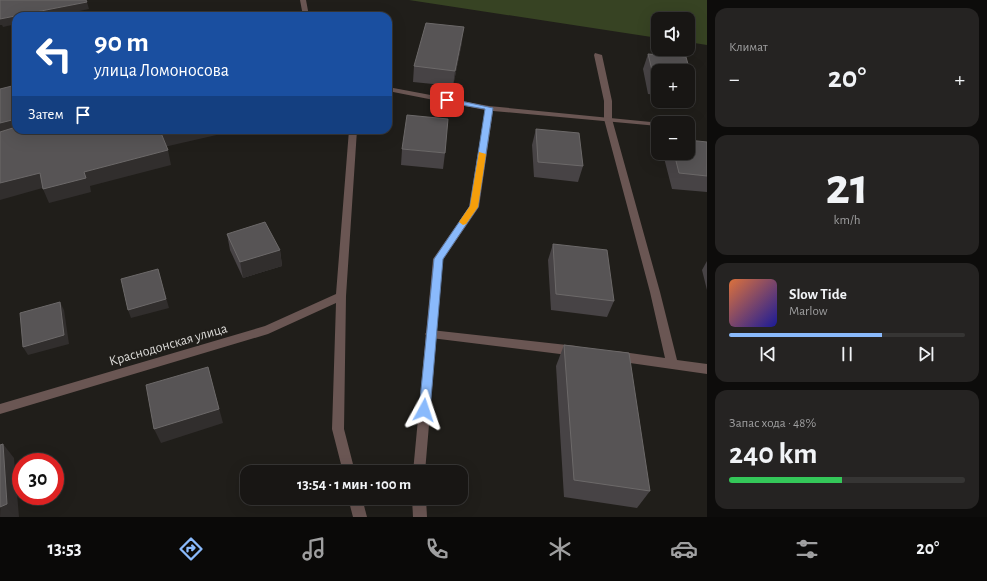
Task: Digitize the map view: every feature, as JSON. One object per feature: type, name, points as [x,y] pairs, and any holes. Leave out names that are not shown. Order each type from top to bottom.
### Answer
[{"type":"street","points":[[303,0],[305,12]]},
{"type":"street","points":[[598,55],[608,101],[608,119],[655,292],[672,363]]},
{"type":"street","points":[[392,90],[489,108],[651,123]]},
{"type":"street","points":[[420,465],[438,259],[474,207],[489,108]]},
{"type":"street","points":[[347,465],[338,429],[341,296],[353,134]]},
{"type":"street","name":"Краснодонская улица","points":[[0,409],[268,330],[341,296]]},
{"type":"street","points":[[431,334],[590,353]]},
{"type":"street","points":[[605,355],[707,369]]},
{"type":"street","points":[[357,505],[360,517]]},
{"type":"street","points":[[419,505],[420,517]]},
{"type":"green space","points":[[409,0],[707,0],[707,45],[695,43],[695,12],[651,12],[651,37]]},
{"type":"building","points":[[0,0],[86,0],[87,2],[36,12],[12,12],[12,17],[0,19]]},
{"type":"building","points":[[426,23],[464,27],[455,71],[414,66]]},
{"type":"building","points":[[648,54],[651,54],[651,56],[686,57],[688,64],[651,64],[651,66]]},
{"type":"building","points":[[12,86],[12,120],[0,123],[0,89]]},
{"type":"building","points":[[407,115],[448,119],[445,153],[402,149]]},
{"type":"building","points":[[12,128],[12,134],[161,134],[168,150],[84,172],[86,178],[43,189],[40,173],[0,183],[0,132]]},
{"type":"building","points":[[536,129],[579,133],[583,166],[538,162]]},
{"type":"building","points":[[695,141],[707,142],[707,176],[679,173],[676,160],[695,160]]},
{"type":"building","points":[[265,222],[280,250],[240,262],[227,234]]},
{"type":"building","points":[[553,244],[607,250],[614,301],[556,294]]},
{"type":"building","points":[[158,269],[166,299],[128,310],[121,279]]},
{"type":"building","points":[[60,302],[64,335],[23,347],[20,313]]},
{"type":"building","points":[[564,345],[629,353],[650,491],[574,480]]},
{"type":"building","points":[[208,367],[219,409],[154,429],[146,385]]},
{"type":"building","points":[[3,444],[7,504],[0,507],[0,445]]},
{"type":"slow traffic","points":[[463,222],[474,207],[482,154]]},
{"type":"route","points":[[424,410],[438,259],[474,207],[489,108],[447,100]]}]
